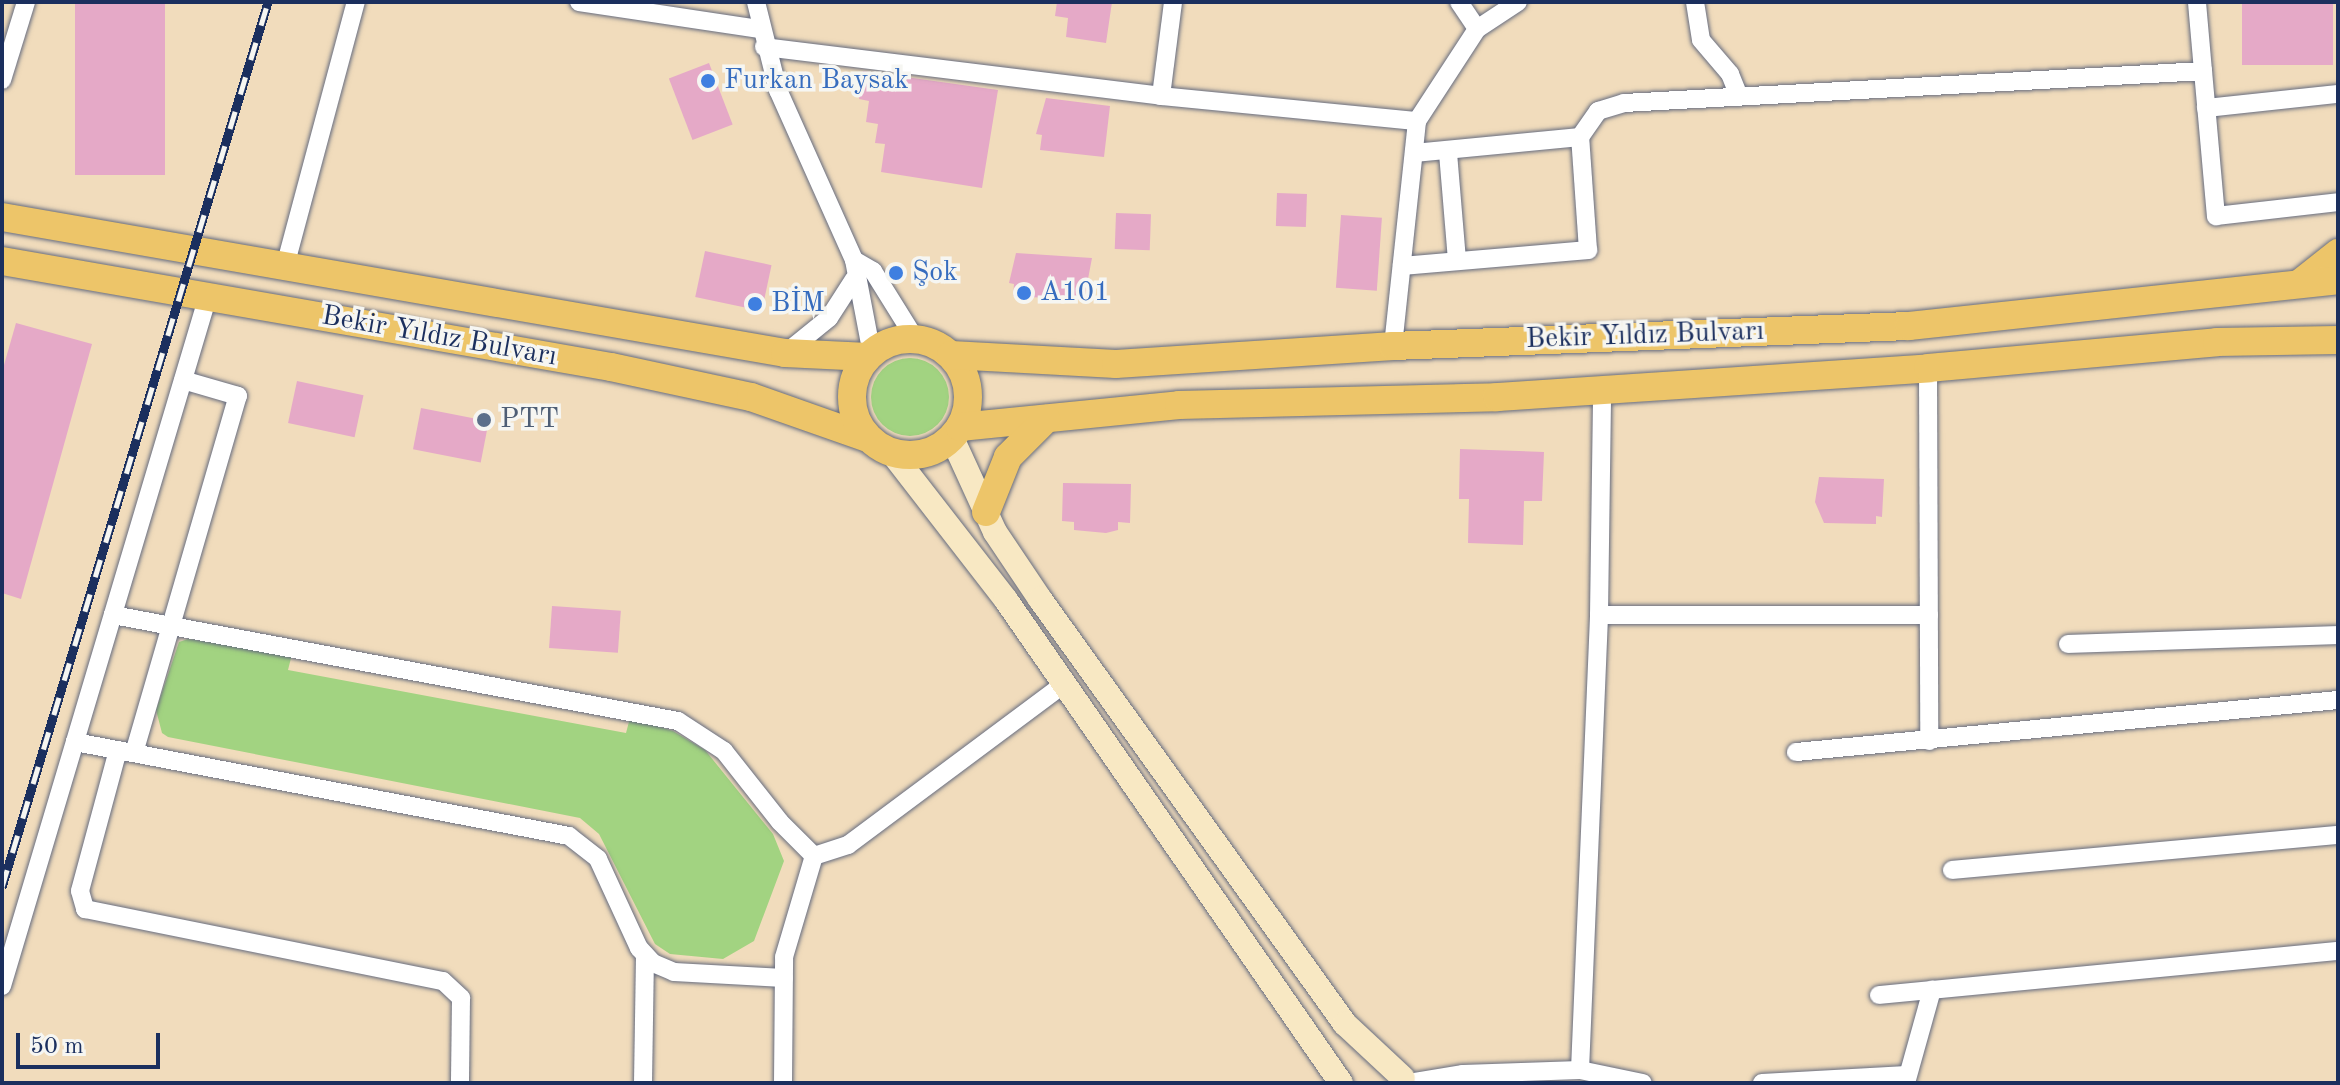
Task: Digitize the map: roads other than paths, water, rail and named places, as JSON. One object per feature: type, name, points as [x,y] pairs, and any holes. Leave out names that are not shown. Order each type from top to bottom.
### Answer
[{"type":"main road","name":"Bekir Yıldız Bulvarı","points":[[2,217],[284,270],[785,353],[870,355]]},
{"type":"main road","points":[[2299,284],[2338,253]]},
{"type":"main road","name":"Bekir Yıldız Bulvarı","points":[[2,261],[611,367],[751,397],[881,446]]},
{"type":"main road","name":"Bekir Yıldız Bulvarı","points":[[951,355],[1116,364],[1393,346],[1909,326],[2338,280]]},
{"type":"main road","points":[[916,340],[951,355],[968,390],[956,433],[918,455],[881,446],[855,418],[852,392],[870,355],[890,343],[916,340]]},
{"type":"main road","name":"Bekir Yıldız Bulvarı","points":[[956,433],[1046,419],[1179,405],[1602,390],[1928,368],[2217,342],[2338,340]]},
{"type":"main road","points":[[2295,341],[2338,362]]},
{"type":"main road","points":[[986,512],[1008,457],[1046,419]]},
{"type":"street","points":[[2,80],[26,2]]},
{"type":"street","points":[[284,270],[356,2]]},
{"type":"street","points":[[579,2],[762,38],[1161,96],[1417,121]]},
{"type":"street","points":[[756,2],[762,38],[854,270],[870,355]]},
{"type":"street","points":[[1161,96],[1173,2]]},
{"type":"street","points":[[1459,2],[1477,29]]},
{"type":"street","points":[[1393,346],[1417,121],[1477,29],[1518,2]]},
{"type":"street","points":[[1695,2],[1701,40],[1730,74],[1738,94]]},
{"type":"street","points":[[2197,2],[2216,216],[2338,202]]},
{"type":"street","points":[[1402,266],[1588,250],[1580,137],[1591,118],[1609,105],[1738,94],[2203,71]]},
{"type":"street","points":[[2206,108],[2338,94]]},
{"type":"street","points":[[1414,153],[1448,153],[1580,137]]},
{"type":"street","points":[[1448,153],[1457,261]]},
{"type":"street","points":[[854,270],[873,271],[916,340]]},
{"type":"street","points":[[785,353],[829,318],[854,270]]},
{"type":"street","points":[[2,986],[208,296]]},
{"type":"street","points":[[1928,368],[1929,741]]},
{"type":"street","points":[[183,380],[238,396],[171,626],[80,891],[85,909],[443,981],[461,998],[460,1083]]},
{"type":"street","points":[[1580,1070],[1599,615],[1602,390]]},
{"type":"street","points":[[956,433],[986,512],[1031,588],[1345,1024],[1411,1081]]},
{"type":"street","points":[[881,446],[975,557],[1341,1083]]},
{"type":"street","points":[[113,615],[678,721],[724,751],[780,822],[814,856]]},
{"type":"street","points":[[1599,615],[1929,615]]},
{"type":"street","points":[[2068,644],[2338,635]]},
{"type":"street","points":[[814,856],[848,845],[1064,684]]},
{"type":"street","points":[[1796,752],[2338,700]]},
{"type":"street","points":[[75,742],[569,836],[598,859],[645,955],[643,1083]]},
{"type":"street","points":[[1952,870],[2338,835]]},
{"type":"street","points":[[783,1083],[784,957],[814,856]]},
{"type":"street","points":[[1879,995],[2338,951]]},
{"type":"street","points":[[645,955],[674,972],[784,978]]},
{"type":"street","points":[[1762,1083],[1906,1079],[1932,990]]},
{"type":"street","points":[[1377,1083],[1463,1074],[1580,1070],[1643,1083]]},
{"type":"railway","points":[[2,887],[268,2]]},
{"type":"place","name":"Furkan Baysak","points":[[708,81]]},
{"type":"place","name":"Şok","points":[[896,273]]},
{"type":"place","name":"A101","points":[[1024,293]]},
{"type":"place","name":"BİM","points":[[755,304]]},
{"type":"place","name":"PTT","points":[[484,420]]}]
